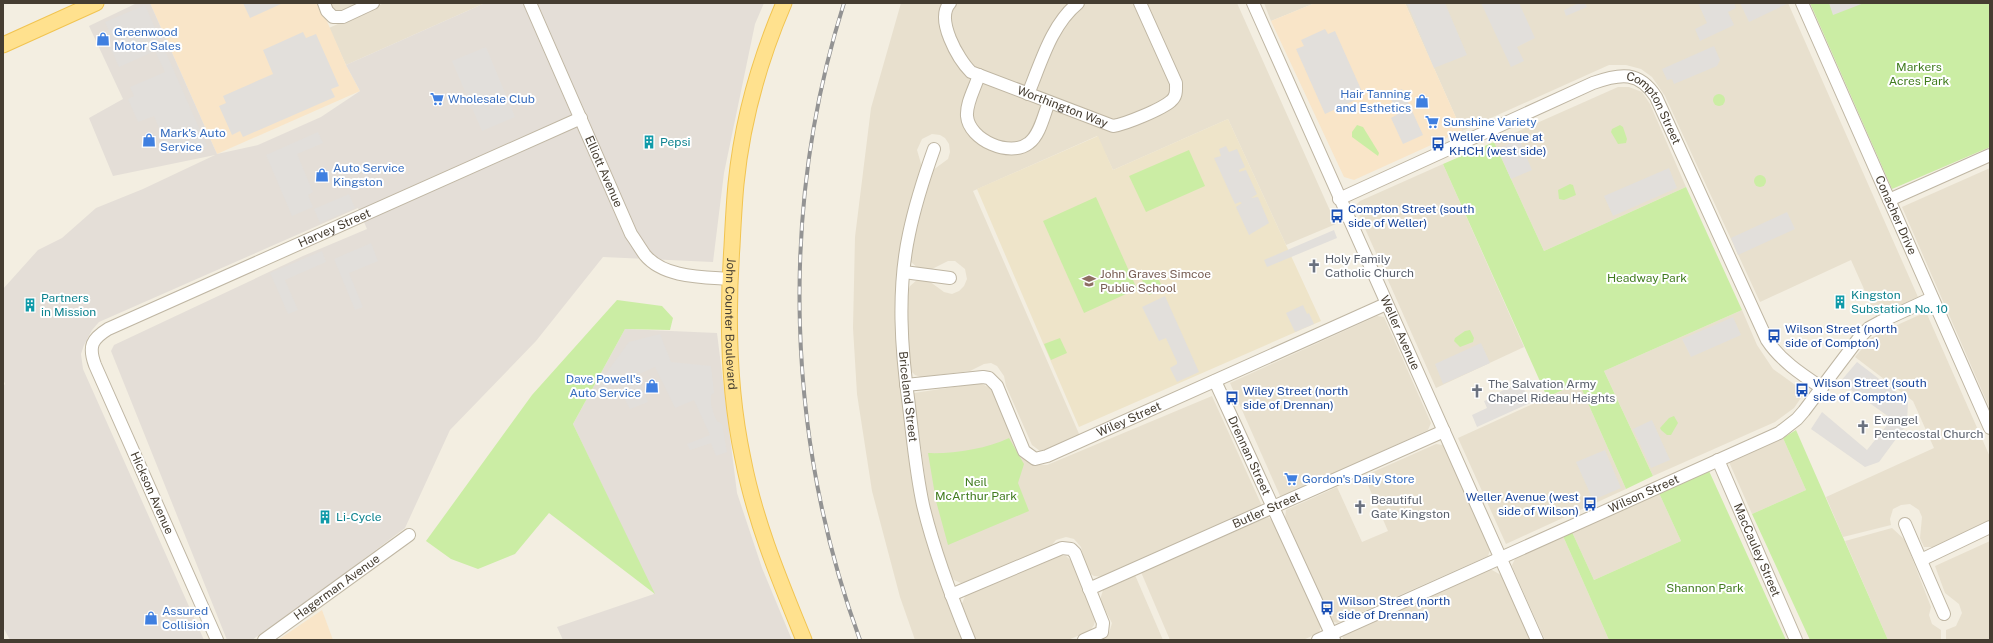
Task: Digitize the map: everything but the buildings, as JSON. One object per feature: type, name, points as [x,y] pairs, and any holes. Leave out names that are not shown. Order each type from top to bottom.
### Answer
[{"type":"main road","points":[[3,45],[96,3]]},
{"type":"main road","name":"John Counter Boulevard","points":[[784,3],[753,92],[736,183],[730,279],[729,344],[732,396],[742,458],[760,529],[804,640]]},
{"type":"street","points":[[324,3],[327,11],[333,17],[343,17],[373,3]]},
{"type":"street","name":"Elliott Avenue","points":[[530,3],[631,234],[646,256],[660,266],[686,276],[730,279]]},
{"type":"street","name":"Worthington Way","points":[[950,3],[944,12],[944,20],[948,33],[964,66],[970,72],[1114,126],[1122,124],[1172,100],[1176,92],[1176,83],[1144,4]]},
{"type":"street","points":[[1028,94],[1056,29],[1068,11],[1078,3]]},
{"type":"street","name":"Weller Avenue","points":[[1253,3],[1339,199],[1537,640]]},
{"type":"street","name":"Conacher Drive","points":[[1802,3],[1990,428]]},
{"type":"street","points":[[979,75],[967,107],[967,117],[974,134],[993,144],[1012,149],[1029,143],[1037,133],[1049,102]]},
{"type":"street","name":"Compton Street","points":[[1339,199],[1593,84],[1621,75],[1633,77],[1649,86],[1656,97],[1767,340],[1776,354],[1786,363],[1822,388]]},
{"type":"street","name":"Harvey Street","points":[[92,344],[98,335],[108,328],[581,118]]},
{"type":"street","name":"Briceland Street","points":[[934,150],[916,202],[908,235],[904,272],[902,334],[906,386],[923,504],[951,595],[969,640]]},
{"type":"street","points":[[1889,200],[1990,155]]},
{"type":"street","points":[[904,272],[950,278]]},
{"type":"street","name":"Wilson Street","points":[[1318,640],[1332,637],[1501,558],[1789,427],[1822,388],[1858,338],[1869,328],[1932,298]]},
{"type":"street","name":"Wiley Street","points":[[906,386],[983,376],[989,378],[997,386],[1024,452],[1035,459],[1047,456],[1386,304]]},
{"type":"street","name":"Hickson Avenue","points":[[92,344],[91,354],[95,364],[217,640]]},
{"type":"street","name":"Drennan Street","points":[[1215,381],[1332,637]]},
{"type":"street","name":"Butler Street","points":[[1089,589],[1274,508],[1444,431]]},
{"type":"street","name":"MacCauley Street","points":[[1718,460],[1796,640]]},
{"type":"street","points":[[1905,524],[1944,614]]},
{"type":"street","points":[[1921,560],[1990,527]]},
{"type":"street","name":"Hagerman Avenue","points":[[264,640],[409,535]]},
{"type":"street","points":[[951,595],[1066,548],[1071,549],[1075,553],[1104,628],[1102,632],[1084,640]]},
{"type":"shaded area","points":[[137,3],[150,3],[217,154],[258,145],[321,117],[360,91],[346,65],[485,3],[764,3],[755,24],[724,173],[713,262],[603,257],[536,341],[450,430],[405,528],[316,595],[252,640],[227,640],[111,351],[114,345],[303,256],[367,229],[358,208],[99,322],[92,330],[84,345],[81,354],[83,369],[204,640],[10,640],[3,627],[3,386],[5,384],[3,379],[3,289],[38,250],[62,238],[96,208],[143,189],[215,155],[113,176],[89,118],[123,99],[89,26]]},
{"type":"shaded area","points":[[150,3],[319,3],[346,65],[360,91],[217,154]]},
{"type":"shaded area","points":[[243,3],[283,3],[250,18]]},
{"type":"shaded area","points":[[328,3],[363,3],[342,13],[333,11]]},
{"type":"shaded area","points":[[384,3],[485,3],[346,65],[329,28]]},
{"type":"shaded area","points":[[901,3],[1237,3],[1336,224],[1286,245],[1228,119],[1113,170],[1097,136],[973,191],[1080,436],[1040,451],[1032,445],[1006,386],[1004,376],[997,366],[991,363],[984,364],[970,371],[921,377],[915,375],[911,371],[908,335],[908,291],[910,286],[917,280],[929,281],[944,292],[952,294],[959,291],[964,286],[967,279],[965,269],[955,261],[948,261],[930,270],[918,268],[911,262],[910,258],[914,232],[930,175],[933,170],[948,159],[950,152],[949,144],[945,138],[940,135],[932,134],[922,139],[917,150],[922,167],[901,253],[917,501],[964,640],[915,640],[900,597],[872,491],[857,394],[853,328],[855,237],[871,108]]},
{"type":"shaded area","points":[[1264,3],[1315,3],[1271,21]]},
{"type":"shaded area","points":[[1315,3],[1405,3],[1462,131],[1354,180],[1344,177],[1271,21]]},
{"type":"shaded area","points":[[1405,3],[1788,3],[1918,297],[1876,316],[1851,260],[1760,302],[1665,96],[1652,77],[1641,69],[1626,65],[1609,65],[1462,131]]},
{"type":"shaded area","points":[[1407,3],[1445,3],[1467,55],[1434,68]]},
{"type":"shaded area","points":[[1481,3],[1519,3],[1535,38],[1517,47],[1524,61],[1511,67]]},
{"type":"shaded area","points":[[1579,3],[1585,3],[1587,7],[1566,16],[1564,10]]},
{"type":"shaded area","points":[[1698,3],[1734,3],[1736,8],[1728,12],[1734,25],[1700,41],[1695,29],[1707,23]]},
{"type":"shaded area","points":[[1740,3],[1789,3],[1749,22]]},
{"type":"shaded area","points":[[1829,3],[1864,3],[1833,15]]},
{"type":"shaded area","points":[[145,5],[207,147],[167,147],[154,116],[138,122],[128,99],[134,96],[130,87],[165,72],[155,51],[119,67],[111,49],[116,46],[105,22]]},
{"type":"shaded area","points":[[1325,29],[1328,34],[1335,31],[1364,96],[1325,114],[1296,49],[1304,46],[1301,40]]},
{"type":"shaded area","points":[[303,32],[306,38],[316,34],[339,86],[331,89],[335,97],[243,137],[240,131],[232,135],[219,106],[226,103],[223,96],[273,74],[263,50]]},
{"type":"shaded area","points":[[1714,46],[1720,60],[1717,66],[1674,84],[1672,79],[1667,80],[1662,69]]},
{"type":"shaded area","points":[[486,47],[515,117],[482,131],[452,61]]},
{"type":"shaded area","points":[[1618,87],[1629,87],[1642,92],[1650,104],[1686,187],[1544,251],[1494,142]]},
{"type":"shaded area","points":[[1402,89],[1423,135],[1403,144],[1391,118],[1398,114],[1389,95]]},
{"type":"shaded area","points":[[1228,119],[1321,321],[1079,427],[977,189],[1098,136],[1113,170]]},
{"type":"shaded area","points":[[318,132],[323,143],[297,154],[313,192],[308,195],[313,207],[292,216],[266,155]]},
{"type":"shaded area","points":[[1519,139],[1532,170],[1511,179],[1498,149]]},
{"type":"shaded area","points":[[1226,146],[1229,152],[1237,149],[1245,167],[1239,170],[1239,172],[1246,170],[1257,194],[1251,198],[1258,197],[1269,223],[1249,235],[1236,207],[1242,203],[1240,202],[1235,204],[1214,158],[1221,156],[1219,149]]},
{"type":"shaded area","points":[[1443,164],[1524,347],[1436,388],[1355,206],[1360,201]]},
{"type":"shaded area","points":[[1669,168],[1677,188],[1613,216],[1604,196]]},
{"type":"shaded area","points":[[1990,168],[1990,409],[1902,207]]},
{"type":"shaded area","points":[[349,194],[355,208],[320,223],[314,209]]},
{"type":"shaded area","points":[[1787,212],[1795,229],[1738,255],[1731,238]]},
{"type":"shaded area","points":[[1334,230],[1337,238],[1267,267],[1264,260]]},
{"type":"shaded area","points":[[371,243],[378,261],[349,273],[363,307],[355,310],[334,259]]},
{"type":"shaded area","points":[[322,251],[326,262],[285,280],[298,310],[288,314],[270,273]]},
{"type":"shaded area","points":[[1165,296],[1199,372],[1177,382],[1170,368],[1177,364],[1177,362],[1166,338],[1159,341],[1142,307]]},
{"type":"shaded area","points":[[1303,305],[1314,324],[1295,332],[1286,313]]},
{"type":"shaded area","points":[[1742,310],[1757,345],[1773,369],[1805,392],[1794,408],[1775,422],[1653,476],[1604,371]]},
{"type":"shaded area","points":[[1926,312],[1990,457],[1990,520],[1933,547],[1924,547],[1920,538],[1922,517],[1919,510],[1910,504],[1901,505],[1893,509],[1890,519],[1891,525],[1843,537],[1826,497],[1934,448],[1913,401],[1855,357],[1871,338]]},
{"type":"shaded area","points":[[1377,316],[1384,317],[1431,423],[1428,430],[1281,498],[1230,383]]},
{"type":"shaded area","points":[[1733,317],[1741,335],[1691,357],[1682,339]]},
{"type":"shaded area","points":[[625,329],[717,333],[737,493],[762,568],[792,640],[563,640],[557,627],[654,594],[573,424]]},
{"type":"shaded area","points":[[660,334],[671,362],[711,366],[714,393],[711,395],[711,404],[717,421],[722,424],[727,452],[716,456],[711,443],[690,450],[687,444],[710,435],[694,400],[675,408],[655,367],[637,375],[648,402],[630,409],[616,383],[604,394],[596,390],[629,342]]},
{"type":"shaded area","points":[[1481,343],[1490,363],[1443,384],[1435,364]]},
{"type":"shaded area","points":[[1857,362],[1908,401],[1907,424],[1879,462],[1865,467],[1811,429],[1822,412],[1867,450],[1892,419],[1840,382]]},
{"type":"shaded area","points":[[1521,382],[1530,403],[1477,427],[1472,415],[1487,408],[1484,401],[1492,398],[1491,396]]},
{"type":"shaded area","points":[[980,383],[990,388],[997,398],[1022,458],[1032,465],[1047,465],[1212,396],[1262,506],[1103,577],[1094,576],[1089,573],[1081,547],[1074,539],[1066,537],[1056,540],[1050,547],[967,582],[961,583],[954,580],[950,574],[928,502],[914,393]]},
{"type":"shaded area","points":[[1579,383],[1626,489],[1506,544],[1458,438]]},
{"type":"shaded area","points":[[1652,420],[1670,460],[1651,468],[1633,429]]},
{"type":"shaded area","points":[[1783,438],[1806,490],[1752,514],[1729,462]]},
{"type":"shaded area","points":[[1436,444],[1443,445],[1490,550],[1488,556],[1337,623],[1331,621],[1285,519],[1286,510],[1337,487],[1362,542],[1388,531],[1364,476]]},
{"type":"shaded area","points":[[1605,450],[1621,488],[1593,500],[1576,462]]},
{"type":"shaded area","points":[[1659,493],[1681,541],[1594,580],[1572,532]]},
{"type":"shaded area","points":[[1268,517],[1273,521],[1321,626],[1319,633],[1303,640],[1170,640],[1141,572]]},
{"type":"shaded area","points":[[1892,528],[1905,540],[1931,607],[1929,615],[1932,624],[1941,630],[1941,640],[1888,640],[1845,541]]},
{"type":"shaded area","points":[[1563,536],[1609,640],[1545,640],[1513,569],[1512,565],[1516,557]]},
{"type":"shaded area","points":[[1990,541],[1990,640],[1946,640],[1946,630],[1956,626],[1962,613],[1959,604],[1945,593],[1935,566]]},
{"type":"shaded area","points":[[1059,555],[1066,556],[1072,561],[1096,617],[1094,625],[1090,631],[1068,640],[975,640],[961,606],[966,594]]},
{"type":"shaded area","points":[[1488,570],[1492,570],[1501,575],[1530,640],[1344,640],[1342,636]]},
{"type":"shaded area","points":[[1135,575],[1163,640],[1102,640],[1109,633],[1112,623],[1100,600],[1103,590]]},
{"type":"shaded area","points":[[322,610],[333,640],[278,640]]},
{"type":"green space","name":"Markers Acres Park","points":[[1810,3],[1990,3],[1990,147],[1892,189]]},
{"type":"green space","points":[[1719,94],[1723,96],[1725,100],[1723,104],[1719,106],[1715,104],[1713,100],[1715,96]]},
{"type":"green space","points":[[1357,125],[1363,127],[1379,153],[1378,156],[1352,137],[1352,132]]},
{"type":"green space","points":[[1620,125],[1623,127],[1627,139],[1626,143],[1618,144],[1611,132],[1612,129]]},
{"type":"green space","name":"Headway Park","points":[[1494,142],[1544,251],[1686,187],[1742,310],[1604,371],[1653,476],[1626,489],[1579,383],[1547,397],[1443,164]]},
{"type":"green space","points":[[1189,150],[1205,186],[1146,212],[1129,176]]},
{"type":"green space","points":[[1760,175],[1764,177],[1766,181],[1764,185],[1760,187],[1756,185],[1754,181],[1756,177]]},
{"type":"green space","points":[[1570,184],[1573,185],[1576,195],[1564,200],[1559,199],[1558,190]]},
{"type":"green space","points":[[1096,197],[1137,289],[1084,313],[1043,221]]},
{"type":"green space","points":[[1152,273],[1156,273],[1163,289],[1149,295],[1142,280],[1144,277]]},
{"type":"green space","points":[[617,300],[662,306],[673,318],[670,330],[625,329],[573,424],[655,594],[549,513],[515,554],[478,569],[451,559],[426,541],[532,395]]},
{"type":"green space","points":[[1470,330],[1474,338],[1473,342],[1460,347],[1454,341],[1455,338],[1465,331]]},
{"type":"green space","points":[[1060,338],[1067,353],[1051,360],[1044,344]]},
{"type":"green space","points":[[1674,416],[1678,423],[1671,435],[1667,435],[1660,428],[1669,418]]},
{"type":"green space","points":[[1796,430],[1888,640],[1810,640],[1752,514],[1806,490],[1783,438]]},
{"type":"green space","name":"Neil McArthur Park","points":[[1009,438],[1024,464],[1018,483],[1029,511],[948,545],[936,501],[928,453],[948,453],[980,448]]},
{"type":"green space","name":"Shannon Park","points":[[1709,471],[1786,640],[1609,640],[1563,536],[1572,532],[1594,580],[1681,541],[1659,493]]},
{"type":"railway","points":[[844,3],[823,81],[809,161],[801,242],[800,323],[805,404],[817,484],[835,563],[860,640]]},
{"type":"place","name":"Greenwood Motor Sales","points":[[103,39]]},
{"type":"place","name":"Wholesale Club","points":[[437,99]]},
{"type":"place","name":"Hair Tanning and Esthetics","points":[[1422,101]]},
{"type":"place","name":"Sunshine Variety","points":[[1432,122]]},
{"type":"place","name":"Mark's Auto Service","points":[[149,140]]},
{"type":"place","name":"Pepsi","points":[[649,142]]},
{"type":"place","name":"Weller Avenue at KHCH (west side)","points":[[1438,144]]},
{"type":"place","name":"Auto Service Kingston","points":[[322,175]]},
{"type":"place","name":"Compton Street (south side of Weller)","points":[[1337,216]]},
{"type":"place","name":"Holy Family Catholic Church","points":[[1314,266]]},
{"type":"place","name":"John Graves Simcoe Public School","points":[[1089,281]]},
{"type":"place","name":"Kingston Substation No. 10","points":[[1840,302]]},
{"type":"place","name":"Partners in Mission","points":[[30,305]]},
{"type":"place","name":"Wilson Street (north side of Compton)","points":[[1774,336]]},
{"type":"place","name":"Dave Powell's Auto Service","points":[[652,386]]},
{"type":"place","name":"Wilson Street (south side of Compton)","points":[[1802,390]]},
{"type":"place","name":"The Salvation Army Chapel Rideau Heights","points":[[1477,391]]},
{"type":"place","name":"Wiley Street (north side of Drennan)","points":[[1232,398]]},
{"type":"place","name":"Evangel Pentecostal Church","points":[[1863,427]]},
{"type":"place","name":"Gordon's Daily Store","points":[[1291,479]]},
{"type":"place","name":"Weller Avenue (west side of Wilson)","points":[[1590,504]]},
{"type":"place","name":"Beautiful Gate Kingston","points":[[1360,507]]},
{"type":"place","name":"Li-Cycle","points":[[325,517]]},
{"type":"place","name":"Wilson Street (north side of Drennan)","points":[[1327,608]]},
{"type":"place","name":"Assured Collision","points":[[151,618]]}]
